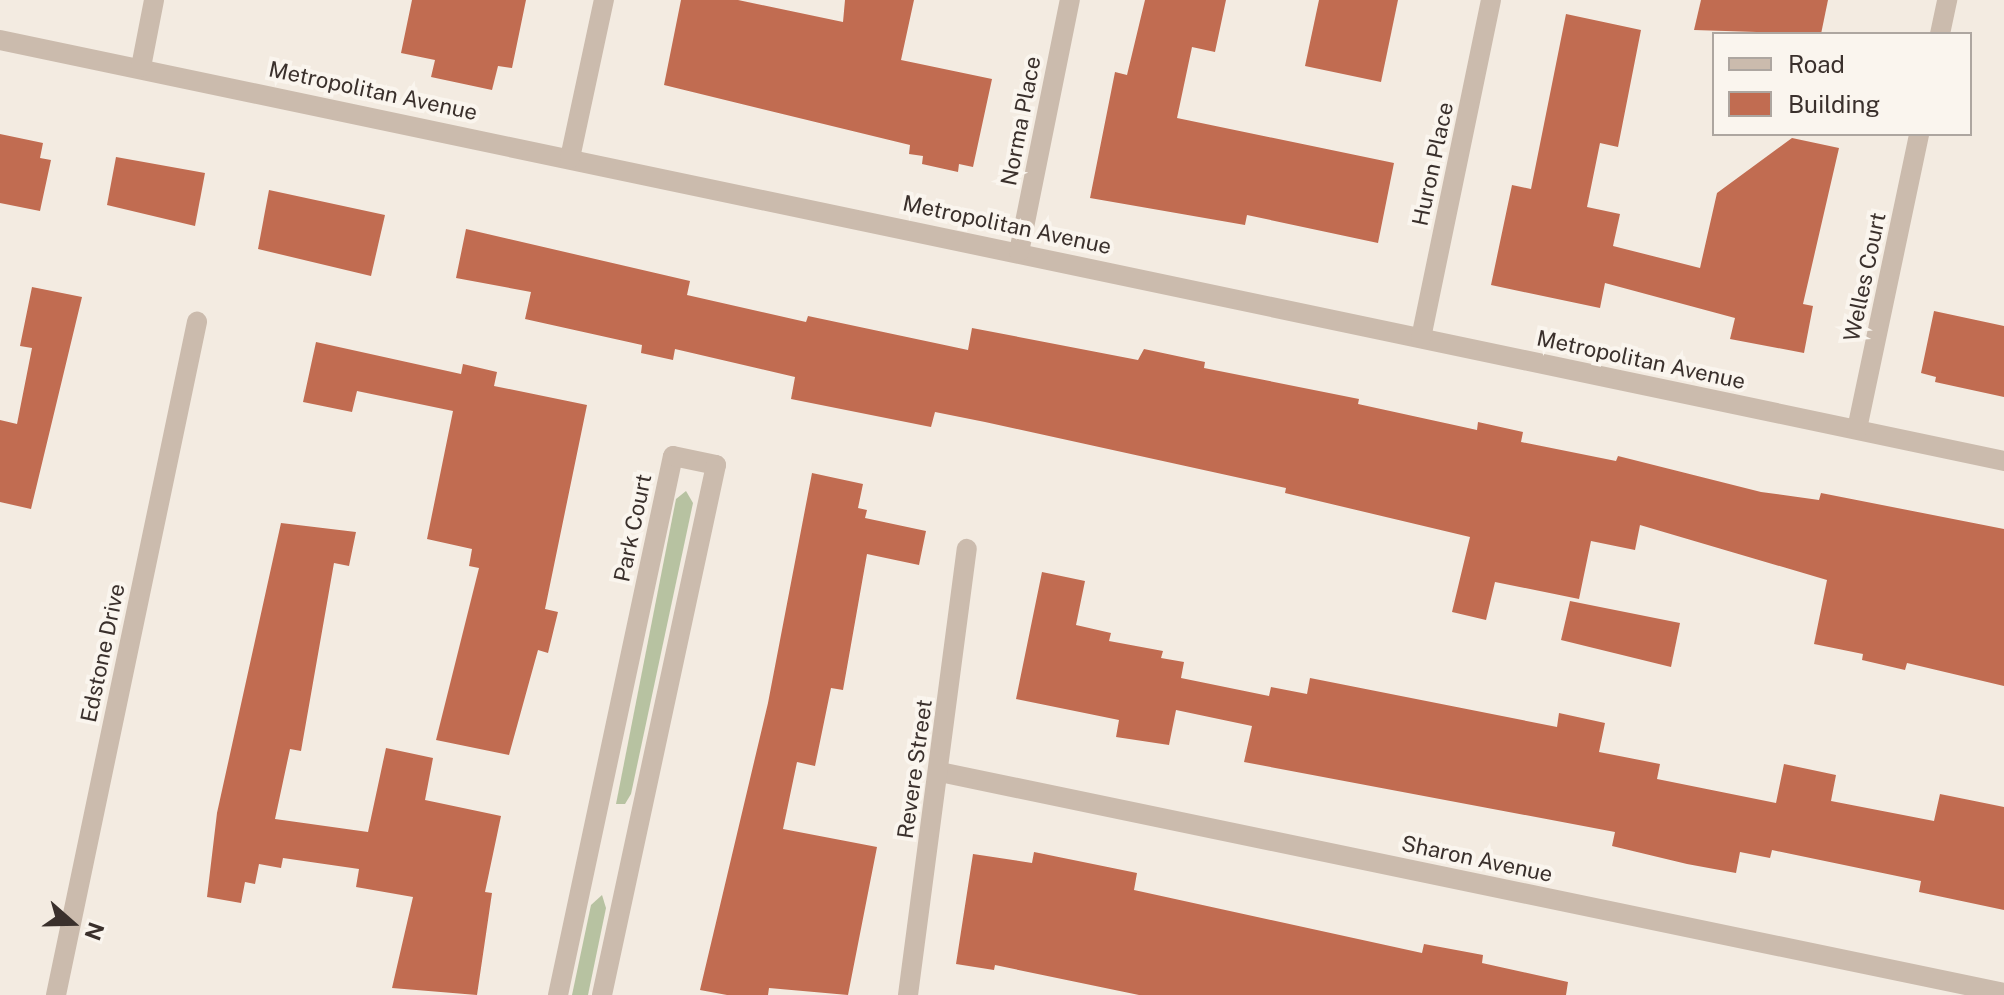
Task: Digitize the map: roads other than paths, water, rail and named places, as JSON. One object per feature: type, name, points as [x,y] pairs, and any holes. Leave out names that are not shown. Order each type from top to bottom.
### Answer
[{"type":"street","points":[[141,67],[154,0]]},
{"type":"street","points":[[570,158],[604,0]]},
{"type":"street","name":"Norma Place","points":[[1019,252],[1070,0]]},
{"type":"street","name":"Huron Place","points":[[1421,338],[1491,0]]},
{"type":"street","points":[[1940,32],[1947,0]]},
{"type":"street","name":"Metropolitan Avenue","points":[[0,40],[141,67],[2004,461]]},
{"type":"street","name":"Welles Court","points":[[1857,429],[1919,136]]},
{"type":"street","name":"Edstone Drive","points":[[56,995],[197,322]]},
{"type":"street","name":"Park Court","points":[[558,995],[673,456],[716,465],[602,995]]},
{"type":"street","name":"Revere Street","points":[[908,995],[940,772],[967,549]]},
{"type":"street","name":"Sharon Avenue","points":[[940,772],[2004,993]]}]
